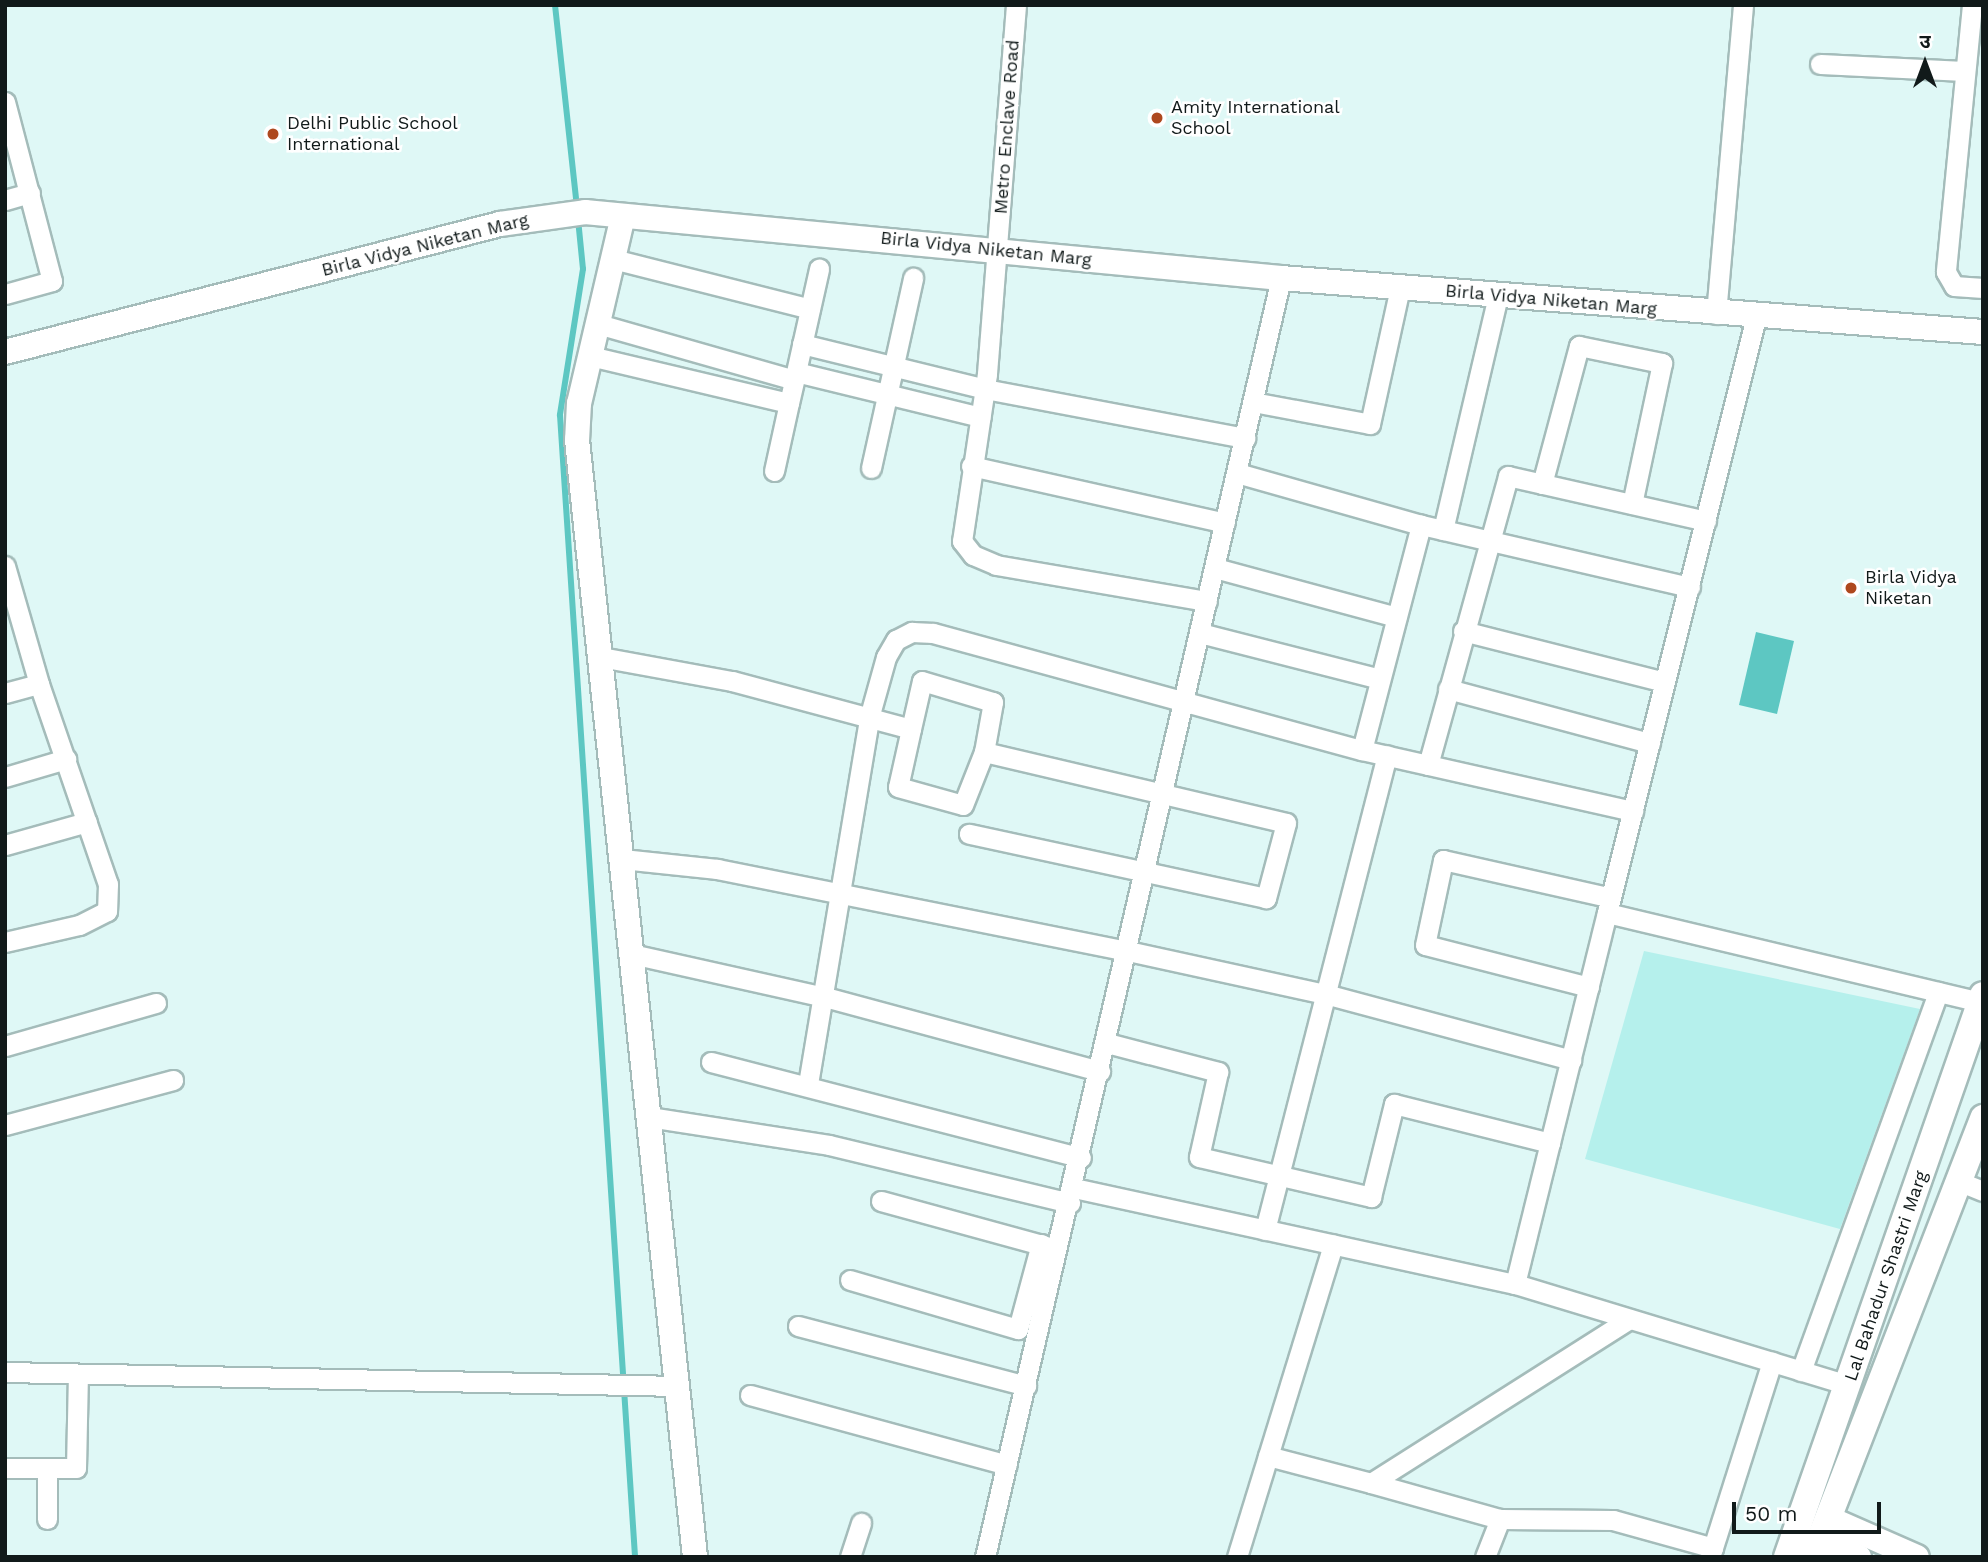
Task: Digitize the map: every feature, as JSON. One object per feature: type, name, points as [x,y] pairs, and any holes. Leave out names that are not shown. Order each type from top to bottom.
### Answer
[{"type":"main road","name":"Lal Bahadur Shastri Marg","points":[[1787,1557],[1982,999]]},
{"type":"main road","name":"Lal Bahadur Shastri Marg","points":[[1820,1538],[1983,1118]]},
{"type":"street","name":"Metro Enclave Road","points":[[1016,5],[999,250],[985,389],[971,466],[962,541],[973,555],[996,565],[1207,601]]},
{"type":"street","points":[[1716,314],[1743,5]]},
{"type":"street","points":[[1972,5],[1976,37],[1965,71],[1946,272],[1954,286],[1983,288]]},
{"type":"street","points":[[1820,64],[1965,71]]},
{"type":"street","points":[[5,102],[52,281],[5,294]]},
{"type":"street","points":[[5,200],[30,193]]},
{"type":"street","name":"Birla Vidya Niketan Marg","points":[[5,352],[545,214],[585,212],[1281,278],[1716,314],[1983,332]]},
{"type":"street","points":[[623,216],[579,403],[577,440],[695,1557]]},
{"type":"street","points":[[613,259],[810,309]]},
{"type":"street","points":[[774,471],[819,269]]},
{"type":"street","points":[[871,468],[913,278]]},
{"type":"street","points":[[850,1280],[1018,1329],[1072,1196],[1281,278]]},
{"type":"street","points":[[1253,402],[1370,424],[1400,287]]},
{"type":"street","points":[[1443,530],[1498,296]]},
{"type":"street","points":[[1516,1284],[1756,317]]},
{"type":"street","points":[[597,324],[795,376],[981,416]]},
{"type":"street","points":[[802,344],[985,389],[1245,438]]},
{"type":"street","points":[[1542,484],[1580,346],[1662,363],[1632,504]]},
{"type":"street","points":[[590,356],[789,403]]},
{"type":"street","points":[[971,466],[1225,523]]},
{"type":"street","points":[[1237,473],[1421,525],[1690,587]]},
{"type":"street","points":[[1428,765],[1487,541],[1508,476],[1706,522]]},
{"type":"street","points":[[1362,750],[1421,525]]},
{"type":"street","points":[[5,566],[11,606],[108,884],[107,911],[79,925],[5,942]]},
{"type":"street","points":[[1215,568],[1396,617]]},
{"type":"street","points":[[1463,631],[1665,682]]},
{"type":"street","points":[[808,1084],[825,997],[869,718],[886,657],[896,640],[912,632],[933,633],[1362,750],[1633,811]]},
{"type":"street","points":[[1200,633],[1380,679]]},
{"type":"street","points":[[601,657],[733,681],[911,729]]},
{"type":"street","points":[[922,681],[993,702],[984,752],[963,805],[898,787],[922,681]]},
{"type":"street","points":[[5,693],[39,684]]},
{"type":"street","points":[[1448,689],[1650,743]]},
{"type":"street","points":[[969,834],[1266,898],[1286,823],[984,752]]},
{"type":"street","points":[[1265,1230],[1329,995],[1388,755]]},
{"type":"street","points":[[5,777],[66,759]]},
{"type":"street","points":[[5,845],[87,822]]},
{"type":"street","points":[[622,859],[717,869],[1128,951],[1329,995],[1571,1060]]},
{"type":"street","points":[[1589,987],[1425,945],[1443,860],[1938,992],[1982,999]]},
{"type":"street","points":[[632,954],[825,997],[1100,1071]]},
{"type":"street","points":[[1801,1371],[1938,992]]},
{"type":"street","points":[[5,1046],[156,1003]]},
{"type":"street","points":[[1107,1043],[1218,1072],[1199,1157],[1371,1197],[1394,1104],[1550,1143]]},
{"type":"street","points":[[711,1062],[808,1084],[1081,1158]]},
{"type":"street","points":[[5,1125],[173,1080]]},
{"type":"street","points":[[649,1117],[829,1145],[1072,1196],[1265,1230],[1516,1284],[1848,1385]]},
{"type":"street","points":[[1958,1181],[1983,1191]]},
{"type":"street","points":[[881,1201],[1050,1247]]},
{"type":"street","points":[[1237,1557],[1333,1244]]},
{"type":"street","points":[[985,1557],[1026,1386],[1050,1247]]},
{"type":"street","points":[[1371,1482],[1629,1319]]},
{"type":"street","points":[[798,1326],[1026,1386]]},
{"type":"street","points":[[1268,1456],[1500,1519],[1613,1520],[1711,1552],[1772,1362]]},
{"type":"street","points":[[5,1373],[677,1386]]},
{"type":"street","points":[[5,1468],[76,1468],[78,1374]]},
{"type":"street","points":[[750,1395],[1007,1465]]},
{"type":"street","points":[[47,1468],[47,1519]]},
{"type":"street","points":[[1485,1557],[1500,1519]]},
{"type":"street","points":[[850,1557],[861,1522]]},
{"type":"street","points":[[1820,1538],[1859,1557]]},
{"type":"street","points":[[1820,1538],[1917,1557]]},
{"type":"shaded area","points":[[1756,632],[1794,641],[1777,714],[1739,705]]},
{"type":"shaded area","points":[[1644,951],[1920,1009],[1840,1229],[1585,1159]]},
{"type":"waterway","points":[[555,5],[577,208]]},
{"type":"waterway","points":[[578,219],[583,269],[560,415],[635,1557]]},
{"type":"place","name":"Amity International School","points":[[1157,118]]},
{"type":"place","name":"Delhi Public School International","points":[[273,134]]},
{"type":"place","name":"Birla Vidya Niketan","points":[[1851,588]]}]
